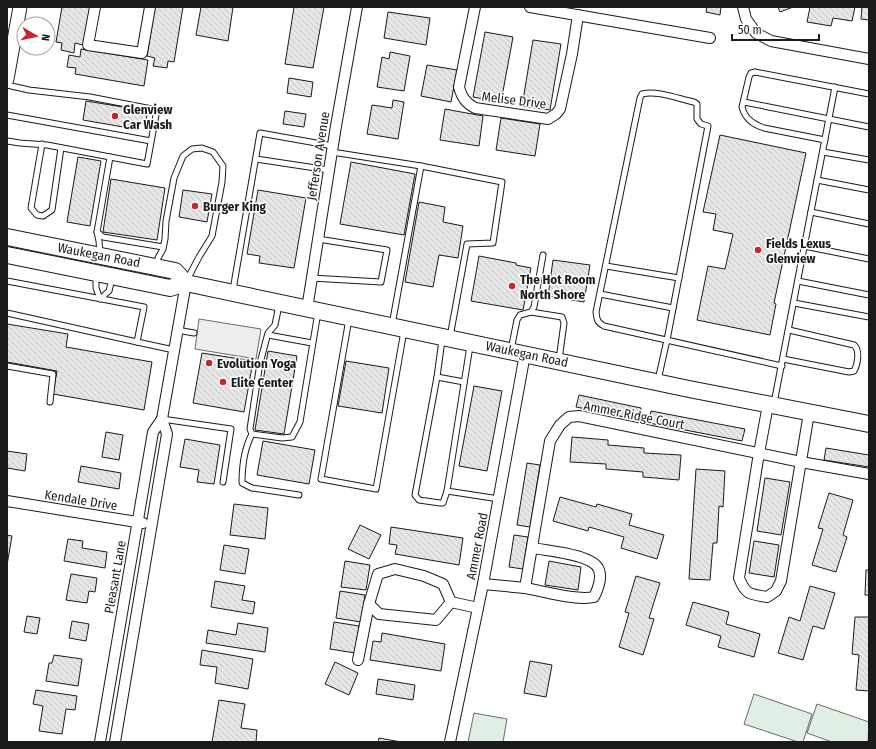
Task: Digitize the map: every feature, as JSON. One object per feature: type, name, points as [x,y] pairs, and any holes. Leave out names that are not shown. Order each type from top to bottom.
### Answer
[{"type":"main road","name":"Waukegan Road","points":[[7,237],[175,271],[186,283]]},
{"type":"main road","name":"Waukegan Road","points":[[7,255],[170,288],[186,283],[657,382],[869,424]]},
{"type":"street","points":[[7,79],[20,7]]},
{"type":"street","points":[[95,7],[88,44],[142,53],[150,7]]},
{"type":"street","name":"Jefferson Avenue","points":[[312,310],[311,278],[357,7]]},
{"type":"street","name":"Melise Drive","points":[[475,7],[459,87],[461,95],[466,103],[475,108],[548,119],[556,114],[560,109],[572,54],[578,15]]},
{"type":"street","points":[[530,7],[550,9],[710,38]]},
{"type":"street","points":[[743,7],[746,19],[756,33],[771,41],[869,58]]},
{"type":"street","name":"Pleasant Lane","points":[[100,742],[153,432],[162,419],[186,283]]},
{"type":"street","name":"Ammer Road","points":[[450,742],[484,584],[499,499],[518,352]]},
{"type":"street","points":[[771,405],[759,453],[739,578],[744,589],[748,593],[758,596],[767,597],[776,591],[781,581],[809,413]]},
{"type":"street","name":"Ammer Ridge Court","points":[[525,588],[550,441],[560,425],[569,417],[579,416],[801,462],[869,474]]},
{"type":"street","name":"Pleasant Lane","points":[[114,742],[167,434],[162,419]]},
{"type":"street","name":"Kendale Drive","points":[[7,501],[152,525]]},
{"type":"street","points":[[484,584],[525,588],[587,599],[594,597],[598,590],[600,577],[599,569],[594,563],[583,557],[533,548]]},
{"type":"street","points":[[358,660],[369,604],[378,574],[395,569],[424,576],[443,584],[451,602]]},
{"type":"street","points":[[451,602],[478,608]]},
{"type":"street","points":[[369,604],[380,614],[436,620],[451,602]]},
{"type":"lane","points":[[824,140],[756,125],[750,121],[743,112],[742,107],[751,73],[755,72],[869,94]]},
{"type":"lane","points":[[7,84],[29,90],[90,97],[152,109],[156,115],[147,164],[42,144],[20,144],[7,141]]},
{"type":"lane","points":[[771,405],[782,366],[835,87]]},
{"type":"lane","points":[[657,382],[667,340],[708,126],[701,124],[697,119],[697,104],[694,102],[655,93],[647,93],[642,94],[640,98],[596,312],[596,320],[604,326],[667,340],[782,366]]},
{"type":"lane","points":[[744,102],[869,127]]},
{"type":"lane","points":[[7,115],[151,141]]},
{"type":"lane","points":[[233,293],[260,134],[502,182],[493,243],[467,244],[437,377],[415,495],[419,500],[440,503],[443,503],[444,501],[447,491],[471,343]]},
{"type":"lane","points":[[42,144],[32,208],[37,215],[43,216],[52,210],[61,148]]},
{"type":"lane","points":[[157,267],[158,258],[163,247],[174,178],[183,156],[192,150],[202,148],[213,152],[222,166],[222,182],[212,236],[199,257],[186,283]]},
{"type":"lane","points":[[822,152],[869,160]]},
{"type":"lane","points":[[100,255],[100,241],[97,232],[110,158]]},
{"type":"lane","points":[[256,159],[329,170]]},
{"type":"lane","points":[[349,318],[321,479],[376,489],[421,166]]},
{"type":"lane","points":[[817,180],[869,190]]},
{"type":"lane","points":[[811,212],[869,224]]},
{"type":"lane","points":[[97,232],[104,237],[163,247]]},
{"type":"lane","points":[[311,278],[381,282],[386,250],[318,239]]},
{"type":"lane","points":[[804,246],[869,260]]},
{"type":"lane","points":[[531,312],[534,307],[543,255]]},
{"type":"lane","points":[[606,266],[679,278]]},
{"type":"lane","points":[[96,273],[96,288],[100,299]]},
{"type":"lane","points":[[100,299],[109,291],[113,276]]},
{"type":"lane","points":[[7,281],[144,307],[137,342]]},
{"type":"lane","points":[[798,281],[869,294]]},
{"type":"lane","points":[[600,294],[673,308]]},
{"type":"lane","points":[[279,303],[275,325],[268,335],[260,363],[250,429],[252,434],[247,443],[242,468],[242,483],[252,488],[299,495]]},
{"type":"lane","points":[[794,303],[869,317]]},
{"type":"lane","points":[[252,434],[282,438],[292,437],[300,422],[312,343],[312,310]]},
{"type":"lane","points":[[518,352],[517,320],[520,315],[531,312],[562,317],[564,324],[559,361]]},
{"type":"lane","points":[[7,313],[174,350]]},
{"type":"lane","points":[[177,330],[194,333]]},
{"type":"lane","points":[[783,359],[848,372],[854,371],[856,368],[858,350],[854,345],[789,330]]},
{"type":"lane","points":[[268,335],[312,343]]},
{"type":"lane","points":[[7,366],[53,374],[50,402]]},
{"type":"lane","points":[[437,377],[464,382]]},
{"type":"lane","points":[[162,419],[231,429],[223,482]]},
{"type":"lane","points":[[447,491],[499,499]]},
{"type":"green space","points":[[754,694],[812,714],[803,742],[798,742],[744,724]]},
{"type":"green space","points":[[817,704],[869,722],[868,742],[832,742],[807,733]]},
{"type":"green space","points":[[474,713],[507,719],[503,742],[468,742]]},
{"type":"shaded area","points":[[199,319],[261,329],[256,359],[195,349]]},
{"type":"building","points":[[62,7],[90,7],[83,45],[75,43],[74,53],[61,50],[62,43],[56,42]]},
{"type":"building","points":[[155,7],[183,7],[174,62],[168,61],[167,68],[153,66],[155,58],[147,56]]},
{"type":"building","points":[[201,7],[233,7],[228,41],[196,35]]},
{"type":"building","points":[[294,7],[324,7],[313,68],[285,64]]},
{"type":"building","points":[[707,7],[721,7],[720,15],[706,12]]},
{"type":"building","points":[[778,7],[793,7],[780,12]]},
{"type":"building","points":[[810,7],[855,7],[852,21],[833,18],[831,26],[807,22]]},
{"type":"building","points":[[862,7],[869,7],[869,20],[861,19]]},
{"type":"building","points":[[388,12],[430,18],[426,45],[384,38]]},
{"type":"building","points":[[485,32],[513,37],[501,102],[473,97]]},
{"type":"building","points":[[533,40],[561,44],[550,110],[522,106]]},
{"type":"building","points":[[81,49],[148,60],[144,86],[75,74],[76,68],[67,67],[69,55],[80,57]]},
{"type":"building","points":[[390,52],[410,56],[404,91],[377,87],[382,57],[389,59]]},
{"type":"building","points":[[427,65],[457,70],[451,102],[421,96]]},
{"type":"building","points":[[289,78],[313,82],[311,97],[287,93]]},
{"type":"building","points":[[393,100],[404,102],[398,139],[367,134],[372,105],[392,108]]},
{"type":"building","name":"Glenview Car Wash","points":[[86,101],[148,111],[145,124],[130,122],[129,128],[83,120]]},
{"type":"building","points":[[445,109],[483,116],[479,146],[440,140]]},
{"type":"building","points":[[285,111],[306,114],[304,127],[283,124]]},
{"type":"building","points":[[501,118],[540,124],[535,156],[496,150]]},
{"type":"building","name":"Fields Lexus Glenview","points":[[720,135],[806,153],[774,303],[776,304],[770,335],[697,320],[708,266],[725,269],[733,234],[713,230],[716,214],[703,212]]},
{"type":"building","points":[[78,157],[101,161],[90,226],[67,222]]},
{"type":"building","points":[[351,162],[415,174],[404,235],[340,224]]},
{"type":"building","points":[[111,179],[165,188],[157,240],[103,232]]},
{"type":"building","name":"Burger King","points":[[183,190],[212,194],[207,222],[179,217]]},
{"type":"building","points":[[258,190],[306,198],[294,268],[259,263],[260,256],[247,254]]},
{"type":"building","points":[[419,202],[445,207],[443,222],[463,226],[458,258],[439,255],[433,287],[405,282]]},
{"type":"building","points":[[479,256],[516,263],[516,265],[531,268],[523,310],[471,301]]},
{"type":"building","points":[[553,260],[590,265],[584,302],[548,296]]},
{"type":"building","points":[[7,324],[68,334],[66,347],[152,362],[144,410],[53,394],[57,371],[7,362]]},
{"type":"building","points":[[268,351],[297,356],[284,434],[255,430]]},
{"type":"building","name":"Elite Center","points":[[202,353],[253,361],[244,412],[193,403]]},
{"type":"building","points":[[346,361],[389,368],[382,413],[338,406]]},
{"type":"building","points":[[474,386],[502,391],[487,471],[459,466]]},
{"type":"building","points":[[579,395],[641,408],[639,420],[576,407]]},
{"type":"building","points":[[651,411],[745,429],[742,441],[649,423]]},
{"type":"building","points":[[106,432],[123,435],[119,460],[102,457]]},
{"type":"building","points":[[572,437],[608,440],[608,445],[644,448],[644,453],[681,455],[679,480],[643,477],[643,472],[606,469],[606,464],[570,462]]},
{"type":"building","points":[[185,439],[220,445],[214,484],[197,482],[199,470],[180,467]]},
{"type":"building","points":[[263,441],[315,450],[309,484],[257,475]]},
{"type":"building","points":[[826,448],[869,455],[869,467],[824,460]]},
{"type":"building","points":[[7,451],[27,454],[25,471],[7,468]]},
{"type":"building","points":[[527,463],[540,465],[530,527],[517,525]]},
{"type":"building","points":[[81,466],[121,473],[119,489],[78,482]]},
{"type":"building","points":[[696,469],[725,471],[723,507],[719,506],[717,543],[713,543],[710,580],[689,579]]},
{"type":"building","points":[[765,478],[790,482],[781,535],[757,531]]},
{"type":"building","points":[[829,493],[853,500],[843,535],[847,537],[836,572],[812,565],[823,529],[818,528]]},
{"type":"building","points":[[560,497],[596,507],[597,504],[632,514],[629,525],[664,535],[657,559],[621,548],[624,537],[589,527],[588,531],[553,521]]},
{"type":"building","points":[[234,504],[268,508],[265,539],[230,535]]},
{"type":"building","points":[[360,525],[381,535],[369,559],[348,549]]},
{"type":"building","points":[[391,527],[463,538],[459,565],[395,554],[397,545],[389,544]]},
{"type":"building","points":[[7,535],[12,536],[7,565]]},
{"type":"building","points":[[514,535],[528,537],[523,569],[509,567]]},
{"type":"building","points":[[68,539],[83,541],[82,548],[107,552],[105,568],[64,561]]},
{"type":"building","points":[[754,541],[779,545],[774,577],[749,573]]},
{"type":"building","points":[[224,545],[249,549],[245,574],[220,570]]},
{"type":"building","points":[[345,561],[370,565],[366,590],[341,587]]},
{"type":"building","points":[[549,561],[581,567],[578,590],[545,585]]},
{"type":"building","points":[[866,570],[869,570],[869,595],[865,595]]},
{"type":"building","points":[[71,574],[97,578],[95,592],[89,591],[87,603],[66,600]]},
{"type":"building","points":[[636,576],[660,583],[649,618],[654,619],[643,655],[619,647],[629,613],[625,612]]},
{"type":"building","points":[[215,581],[245,586],[242,600],[255,602],[253,614],[211,607]]},
{"type":"building","points":[[810,586],[835,593],[824,629],[813,626],[803,660],[778,653],[789,617],[800,621]]},
{"type":"building","points":[[340,591],[365,595],[361,622],[336,618]]},
{"type":"building","points":[[693,602],[729,612],[726,624],[760,634],[754,657],[718,647],[721,636],[686,625]]},
{"type":"building","points":[[27,616],[40,618],[37,634],[24,632]]},
{"type":"building","points":[[855,617],[869,617],[869,691],[856,690],[859,655],[852,654]]},
{"type":"building","points":[[72,621],[89,624],[86,641],[69,638]]},
{"type":"building","points":[[334,622],[359,626],[355,653],[330,649]]},
{"type":"building","points":[[238,623],[268,628],[265,652],[206,643],[208,630],[236,635]]},
{"type":"building","points":[[382,633],[445,644],[441,671],[370,660],[373,641],[381,642]]},
{"type":"building","points":[[202,650],[253,659],[248,689],[215,683],[217,667],[200,665]]},
{"type":"building","points":[[54,655],[82,659],[78,686],[46,681],[49,663],[52,663]]},
{"type":"building","points":[[530,661],[552,665],[546,697],[524,693]]},
{"type":"building","points":[[335,662],[358,673],[349,695],[325,684]]},
{"type":"building","points":[[378,679],[415,685],[413,700],[376,694]]},
{"type":"building","points":[[36,690],[77,696],[75,710],[66,709],[62,734],[39,731],[43,706],[33,704]]},
{"type":"building","points":[[219,700],[245,704],[241,728],[257,730],[256,742],[212,742]]},
{"type":"building","points":[[379,738],[401,742],[378,742]]},
{"type":"place","name":"Glenview Car Wash","points":[[115,116]]},
{"type":"place","name":"Burger King","points":[[195,206]]},
{"type":"place","name":"Fields Lexus Glenview","points":[[758,250]]},
{"type":"place","name":"The Hot Room North Shore","points":[[512,286]]},
{"type":"place","name":"Evolution Yoga","points":[[209,363]]},
{"type":"place","name":"Elite Center","points":[[223,382]]}]
